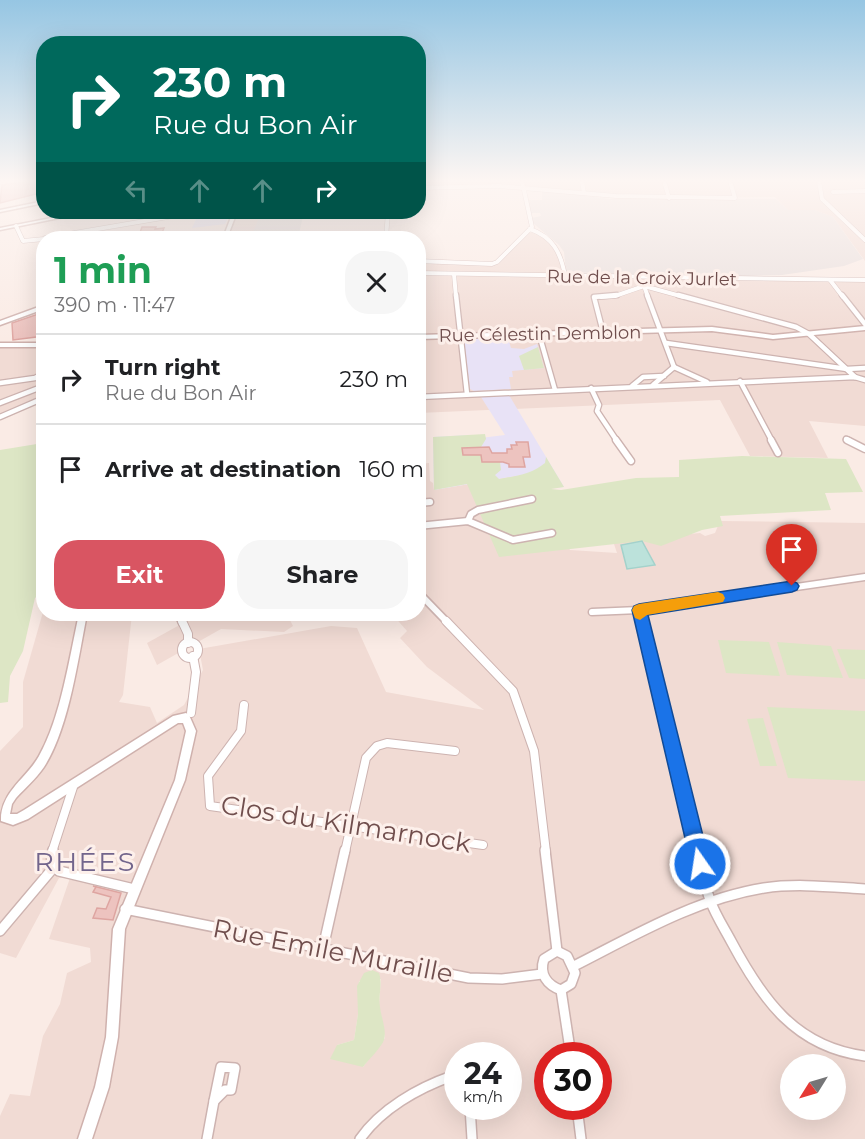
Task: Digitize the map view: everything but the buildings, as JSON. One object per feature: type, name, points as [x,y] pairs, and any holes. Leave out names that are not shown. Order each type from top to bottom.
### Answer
[{"type":"street","points":[[20,234],[23,240],[36,239]]},
{"type":"street","points":[[426,261],[492,264],[497,262],[526,234]]},
{"type":"street","points":[[542,234],[557,246],[562,254],[565,276]]},
{"type":"street","name":"Rue de la Croix Jurlet","points":[[426,273],[865,280]]},
{"type":"street","points":[[454,274],[467,394]]},
{"type":"street","points":[[641,278],[674,367],[708,382]]},
{"type":"street","points":[[830,280],[865,326]]},
{"type":"street","points":[[603,332],[594,297],[615,296],[644,286],[796,327],[809,334],[855,377]]},
{"type":"street","points":[[0,323],[36,310]]},
{"type":"street","name":"Rue Célestin Demblon","points":[[426,337],[712,329],[773,337],[865,326]]},
{"type":"street","points":[[539,334],[555,390]]},
{"type":"street","points":[[666,343],[847,369],[865,368]]},
{"type":"street","points":[[0,345],[36,345]]},
{"type":"street","points":[[653,385],[674,367]]},
{"type":"street","points":[[632,386],[643,377],[664,376]]},
{"type":"street","points":[[426,397],[708,382],[855,377],[865,380]]},
{"type":"street","points":[[0,382],[35,378]]},
{"type":"street","points":[[740,381],[778,453]]},
{"type":"street","points":[[591,388],[599,405],[597,411],[631,461]]},
{"type":"street","points":[[0,403],[36,389]]},
{"type":"street","points":[[0,417],[36,401]]},
{"type":"street","points":[[846,439],[865,449]]},
{"type":"street","points":[[468,521],[471,514],[478,510],[532,500]]},
{"type":"street","points":[[426,502],[430,502]]},
{"type":"street","points":[[426,525],[468,521],[513,540],[552,533]]},
{"type":"street","points":[[592,612],[639,610],[865,578]]},
{"type":"street","points":[[426,600],[513,691],[534,751],[556,951]]},
{"type":"street","points":[[639,610],[710,901],[751,980],[776,1011],[811,1039],[841,1053],[865,1056]]},
{"type":"street","points":[[81,621],[53,738],[41,764],[7,801],[3,810],[5,817],[9,820],[16,819],[176,719],[186,718],[191,731],[180,780],[125,909],[119,929],[111,1046],[102,1087],[85,1139]]},
{"type":"street","points":[[182,621],[188,634],[188,643]]},
{"type":"street","points":[[194,642],[199,647],[198,652],[193,656],[186,658],[181,654],[181,649],[188,643],[194,642]]},
{"type":"street","points":[[191,713],[196,672],[193,656]]},
{"type":"street","name":"Clos du Kilmarnock","points":[[244,705],[241,731],[208,776],[210,806],[483,845]]},
{"type":"street","points":[[323,948],[363,764],[377,746],[387,743],[455,751]]},
{"type":"street","points":[[74,783],[74,790],[51,856],[54,867],[59,871],[134,889]]},
{"type":"street","points":[[0,931],[54,867]]},
{"type":"street","points":[[574,966],[727,895],[796,885],[865,889]]},
{"type":"street","name":"Rue Emile Muraille","points":[[125,909],[469,978],[502,979],[542,974]]},
{"type":"street","points":[[556,951],[567,956],[574,966],[574,979],[571,984],[561,990]]},
{"type":"street","points":[[556,951],[546,956],[543,961],[542,974],[548,985],[561,990]]},
{"type":"street","points":[[561,990],[569,1042]]},
{"type":"street","points":[[360,1139],[376,1119],[437,1080],[444,1078]]},
{"type":"street","points":[[207,1139],[214,1101]]},
{"type":"street","points":[[471,1120],[472,1139]]},
{"type":"street","points":[[579,1120],[581,1139]]},
{"type":"shaded area","points":[[523,234],[543,234],[550,239],[562,254],[565,276],[865,279],[865,426],[809,421],[828,458],[750,456],[720,400],[426,413],[426,262],[492,264]]},
{"type":"shaded area","points":[[546,234],[845,234],[863,259],[844,266],[782,275],[716,277],[566,272],[564,252]]},
{"type":"shaded area","points":[[845,234],[865,234],[865,261]]},
{"type":"shaded area","points":[[467,338],[508,338],[511,348],[524,349],[537,344],[544,368],[512,371],[513,377],[509,377],[511,389],[474,391],[470,389],[464,340]]},
{"type":"shaded area","points":[[36,344],[36,400],[0,415],[0,345]]},
{"type":"shaded area","points":[[509,395],[564,487],[545,488],[534,473],[434,490],[433,437],[471,435],[472,439],[505,435],[481,397]]},
{"type":"shaded area","points":[[426,463],[429,463],[430,481],[433,483],[434,490],[522,475],[570,550],[617,553],[613,541],[700,533],[705,536],[715,533],[720,521],[865,523],[865,1139],[0,1139],[0,1116],[10,1094],[30,1096],[43,1036],[60,1004],[67,973],[91,962],[90,948],[49,939],[70,878],[59,878],[16,958],[0,953],[0,751],[23,727],[23,682],[40,621],[131,621],[123,695],[119,702],[150,707],[157,723],[184,705],[203,670],[199,649],[331,626],[357,628],[386,692],[484,710],[427,667],[400,638],[407,631],[398,621],[426,621]],"holes":[[[381,979],[379,1005],[385,1038],[363,1067],[337,1045],[354,1040],[359,981]]]},
{"type":"shaded area","points":[[290,621],[293,626],[284,632],[221,629],[157,665],[147,643],[185,622]]},
{"type":"green space","points":[[538,347],[544,368],[524,370],[519,356]]},
{"type":"green space","points":[[485,434],[486,439],[481,447],[462,448],[463,455],[481,455],[482,462],[500,462],[501,470],[495,475],[499,479],[535,470],[545,463],[546,457],[564,487],[551,489],[561,490],[636,478],[679,477],[679,460],[742,456],[846,459],[863,492],[825,493],[831,510],[720,516],[723,526],[702,530],[661,546],[642,541],[499,557],[467,484],[434,490],[433,437]]},
{"type":"green space","points":[[36,444],[36,597],[23,651],[10,676],[8,702],[0,703],[0,450]]},
{"type":"green space","points":[[718,640],[769,642],[780,676],[726,673]]},
{"type":"green space","points":[[777,642],[831,646],[843,678],[787,675]]},
{"type":"green space","points":[[837,649],[865,650],[865,679],[849,678]]},
{"type":"green space","points":[[767,707],[865,711],[865,781],[788,778]]},
{"type":"green space","points":[[763,718],[777,766],[760,766],[747,719]]},
{"type":"green space","points":[[372,970],[379,973],[380,977],[384,1040],[363,1067],[330,1059],[337,1045],[354,1040],[358,1014],[357,986],[364,973]]},
{"type":"water","points":[[642,541],[655,565],[627,569],[621,545]]},
{"type":"slow traffic","points":[[640,614],[639,610],[718,598]]},
{"type":"district","name":"RHÉES","points":[[85,861]]},
{"type":"route","points":[[700,864],[639,610],[792,586]]}]
